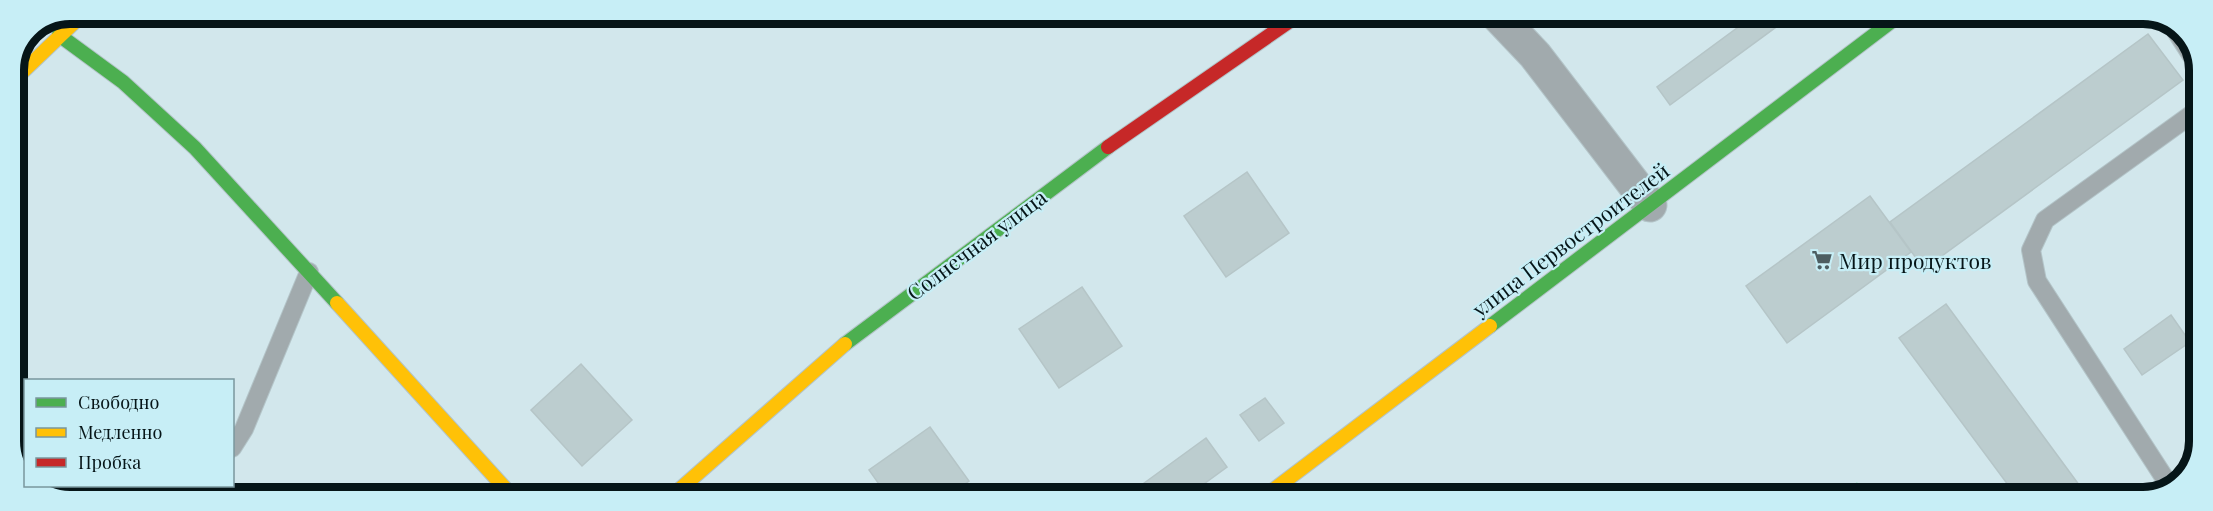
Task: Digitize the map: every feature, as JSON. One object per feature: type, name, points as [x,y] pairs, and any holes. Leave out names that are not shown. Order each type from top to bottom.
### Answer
[{"type":"street","points":[[24,70],[72,24]]},
{"type":"street","name":"Солнечная улица","points":[[682,487],[861,330],[1076,169],[1285,24]]},
{"type":"street","points":[[1505,24],[1535,56],[1650,205]]},
{"type":"street","name":"улица Первостроителей","points":[[1291,487],[1650,205],[1888,24]]},
{"type":"street","points":[[59,35],[123,82],[195,148],[504,487]]},
{"type":"lane","points":[[2166,481],[2037,281],[2031,250],[2045,220],[2189,116]]},
{"type":"lane","points":[[234,445],[244,429],[309,272]]},
{"type":"green space","points":[[1857,482],[1861,487],[1850,487]]},
{"type":"building","points":[[1742,24],[1780,24],[1670,105],[1657,87]]},
{"type":"building","points":[[2148,34],[2183,80],[1924,269],[1890,222]]},
{"type":"building","points":[[1247,172],[1289,233],[1226,277],[1184,216]]},
{"type":"building","points":[[1870,196],[1911,252],[1787,343],[1746,286]]},
{"type":"building","points":[[1082,287],[1122,346],[1059,388],[1019,329]]},
{"type":"building","points":[[1946,304],[2081,487],[2010,487],[1899,338]]},
{"type":"building","points":[[2171,315],[2189,341],[2142,375],[2124,349]]},
{"type":"building","points":[[581,364],[632,420],[582,466],[531,410]]},
{"type":"building","points":[[1265,398],[1284,423],[1259,441],[1240,415]]},
{"type":"building","points":[[930,427],[969,481],[961,487],[881,487],[869,470]]},
{"type":"building","points":[[1206,438],[1227,467],[1200,487],[1139,487]]},
{"type":"traffic: fast","points":[[1490,326],[1888,24]]},
{"type":"traffic: fast","points":[[59,35],[123,82],[195,148],[337,303]]},
{"type":"traffic: fast","points":[[845,344],[1108,147]]},
{"type":"traffic: slow","points":[[24,70],[73,24]]},
{"type":"traffic: slow","points":[[337,303],[504,487]]},
{"type":"traffic: slow","points":[[1277,487],[1490,326]]},
{"type":"traffic: slow","points":[[682,487],[845,344]]},
{"type":"traffic: jam","points":[[1108,147],[1286,24]]},
{"type":"place","name":"Мир продуктов","points":[[1822,260]]}]
